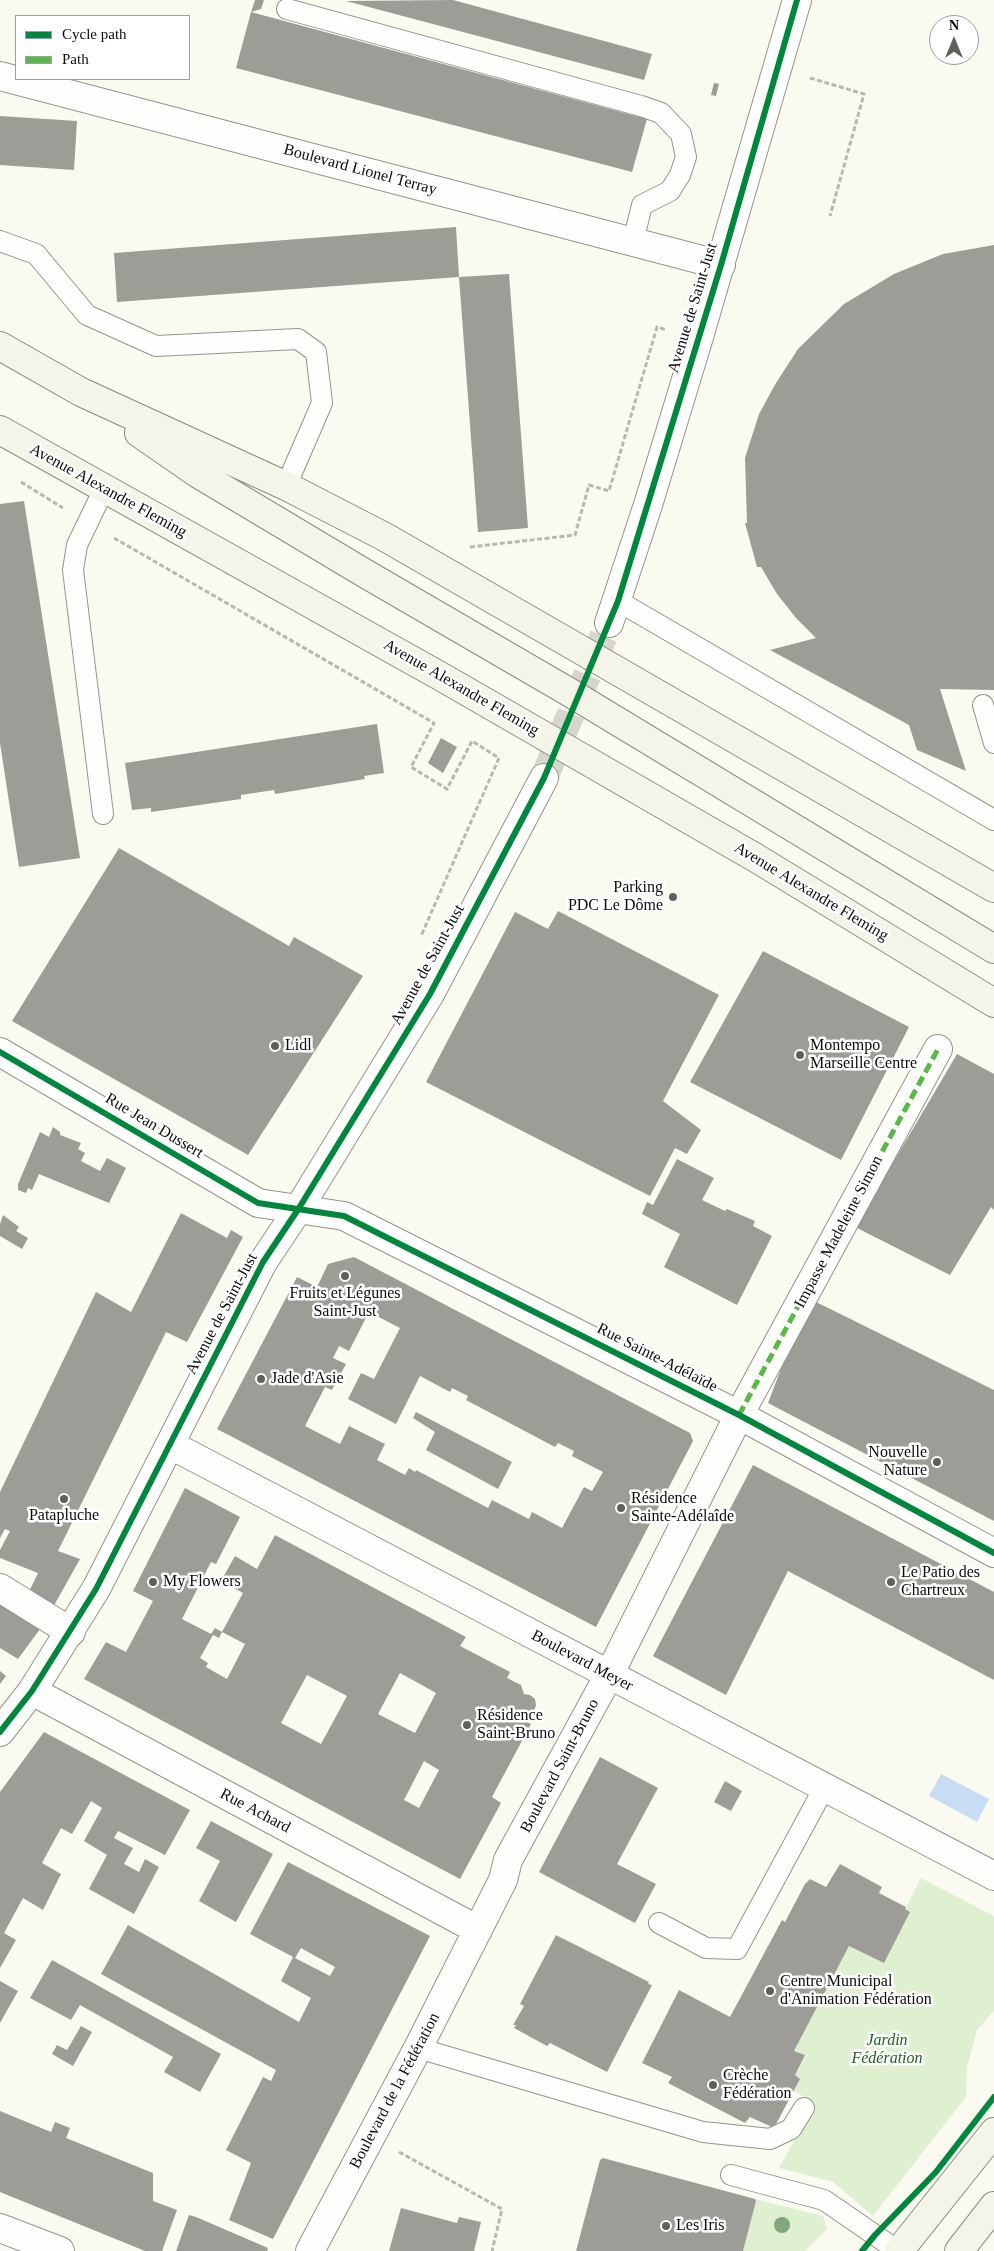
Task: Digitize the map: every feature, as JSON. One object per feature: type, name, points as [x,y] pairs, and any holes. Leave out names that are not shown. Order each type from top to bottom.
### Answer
[{"type":"main road","points":[[0,346],[81,392],[286,486],[385,537],[994,888]]},
{"type":"main road","points":[[81,392],[197,473],[366,574],[570,692],[994,949]]},
{"type":"main road","name":"Avenue Alexandre Fleming","points":[[0,430],[474,695],[756,858],[994,1003]]},
{"type":"main road","points":[[898,2251],[994,2132]]},
{"type":"main road","points":[[958,2251],[994,2206]]},
{"type":"street","name":"Avenue de Saint-Just","points":[[614,612],[721,265],[797,0]]},
{"type":"street","name":"Boulevard Lionel Terray","points":[[0,76],[15,80]]},
{"type":"street","name":"Boulevard Lionel Terray","points":[[15,80],[721,265]]},
{"type":"street","name":"Avenue de Saint-Just","points":[[0,1732],[32,1692],[96,1589],[263,1262],[299,1208],[430,994],[544,778]]},
{"type":"street","name":"Impasse Madeleine Simon","points":[[739,1416],[938,1048]]},
{"type":"street","name":"Rue Jean Dussert","points":[[0,1052],[258,1203],[299,1208]]},
{"type":"street","name":"Rue Sainte-Adélaïde","points":[[299,1208],[344,1216],[739,1416],[994,1553]]},
{"type":"street","name":"Boulevard Saint-Bruno","points":[[478,1930],[503,1880],[508,1860],[609,1675],[739,1416]]},
{"type":"street","name":"Boulevard Meyer","points":[[171,1445],[994,1876]]},
{"type":"street","points":[[0,1588],[70,1632]]},
{"type":"street","name":"Rue Achard","points":[[32,1692],[478,1930]]},
{"type":"street","name":"Boulevard de la Fédération","points":[[310,2251],[418,2048],[478,1930]]},
{"type":"street","points":[[0,2228],[60,2251]]},
{"type":"lane","points":[[287,9],[661,113],[681,134],[686,157],[680,175],[670,191],[642,205],[633,242]]},
{"type":"lane","points":[[0,241],[36,254],[87,315],[156,346],[298,339],[316,352],[322,403],[286,486]]},
{"type":"lane","points":[[103,814],[73,570],[77,545],[104,489]]},
{"type":"lane","points":[[614,612],[994,820]]},
{"type":"lane","points":[[984,705],[994,743]]},
{"type":"lane","points":[[659,1923],[706,1948],[737,1949],[824,1788]]},
{"type":"lane","points":[[418,2048],[703,2132],[770,2139],[791,2130],[804,2108]]},
{"type":"lane","points":[[731,2175],[824,2200],[898,2251]]},
{"type":"path","points":[[810,78],[864,94],[830,216]]},
{"type":"path","points":[[462,548],[575,535],[589,485],[610,491],[658,327],[699,337]]},
{"type":"path","points":[[16,479],[434,723],[411,767],[447,789],[472,741],[499,758],[420,937]]},
{"type":"path","points":[[398,2152],[502,2209],[492,2251]]},
{"type":"green space","name":"Jardin Fédération","points":[[921,1878],[994,1916],[994,2011],[977,2030],[967,2067],[966,2097],[873,2216],[833,2182],[779,2168],[815,2103],[794,2091],[800,2079],[795,2075],[805,2055],[794,2051],[849,1946],[884,1962],[910,1912],[905,1909]]},
{"type":"green space","points":[[755,2199],[823,2216],[827,2229],[805,2251],[743,2251]]},
{"type":"water","points":[[941,1774],[989,1799],[977,1822],[929,1796]]},
{"type":"building","points":[[255,0],[264,0],[261,9],[251,12]]},
{"type":"building","points":[[453,0],[652,54],[644,80],[346,1]]},
{"type":"building","points":[[251,12],[647,119],[632,172],[236,68]]},
{"type":"building","points":[[714,83],[719,84],[716,96],[711,95]]},
{"type":"building","points":[[0,116],[77,121],[74,170],[0,165]]},
{"type":"building","points":[[456,227],[459,277],[117,302],[114,253]]},
{"type":"building","points":[[994,245],[994,690],[940,689],[966,771],[917,750],[909,725],[770,650],[816,638],[796,618],[777,594],[761,567],[757,567],[745,523],[747,523],[745,458],[759,414],[776,383],[798,349],[844,304],[894,274],[943,254]]},
{"type":"building","points":[[509,274],[528,528],[478,532],[459,277]]},
{"type":"building","points":[[24,501],[80,858],[19,867],[0,743],[0,504]]},
{"type":"building","points":[[377,724],[384,773],[364,776],[365,779],[275,794],[274,790],[241,795],[241,799],[151,812],[151,808],[132,810],[125,763]]},
{"type":"building","points":[[441,738],[457,747],[443,773],[428,763]]},
{"type":"building","points":[[119,848],[289,946],[294,937],[363,976],[248,1155],[12,1021]]},
{"type":"building","points":[[558,911],[719,995],[663,1101],[701,1130],[687,1154],[675,1148],[650,1196],[426,1082],[515,912],[548,929]]},
{"type":"building","name":"Montempo Marseille Centre","points":[[763,951],[909,1027],[841,1160],[690,1082]]},
{"type":"building","points":[[957,1054],[994,1074],[994,1210],[991,1207],[950,1275],[855,1227]]},
{"type":"building","points":[[53,1127],[60,1132],[60,1135],[81,1143],[78,1149],[85,1153],[81,1161],[100,1171],[107,1158],[126,1168],[109,1203],[39,1174],[32,1190],[28,1188],[26,1193],[18,1190],[18,1184],[40,1132],[49,1137]]},
{"type":"building","points":[[677,1159],[714,1178],[702,1200],[725,1211],[727,1209],[755,1221],[753,1226],[772,1236],[737,1305],[664,1267],[680,1234],[642,1214],[647,1202],[653,1205]]},
{"type":"building","points":[[181,1213],[227,1238],[231,1230],[243,1237],[187,1342],[166,1332],[58,1551],[80,1559],[52,1609],[27,1596],[38,1573],[0,1558],[0,1550],[10,1531],[5,1529],[0,1538],[0,1492],[96,1292],[131,1312]]},
{"type":"building","points":[[3,1215],[19,1227],[16,1231],[28,1238],[22,1249],[0,1236],[0,1224]]},
{"type":"building","points":[[354,1257],[690,1433],[693,1441],[596,1627],[217,1429],[297,1277],[317,1287],[328,1264]],"holes":[[[369,1312],[400,1328],[374,1379],[361,1373],[348,1399],[396,1424],[420,1376],[450,1392],[452,1388],[468,1396],[466,1400],[555,1447],[558,1443],[574,1451],[572,1456],[603,1472],[592,1491],[584,1487],[562,1528],[532,1512],[529,1519],[492,1500],[488,1508],[416,1470],[415,1472],[409,1468],[405,1475],[377,1460],[385,1444],[349,1426],[340,1444],[305,1426],[325,1387],[332,1390],[346,1364],[333,1358],[339,1346],[349,1351]]]},
{"type":"building","name":"Nouvelle Nature","points":[[808,1298],[994,1390],[994,1521],[768,1403]]},
{"type":"building","points":[[416,1412],[512,1462],[498,1489],[426,1450],[435,1432],[413,1418]]},
{"type":"building","name":"Le Patio des Chartreux","points":[[753,1465],[994,1592],[994,1680],[788,1571],[726,1695],[653,1656]]},
{"type":"building","points":[[185,1488],[240,1517],[216,1564],[211,1562],[182,1619],[211,1634],[215,1628],[222,1632],[243,1593],[221,1581],[235,1556],[257,1569],[275,1535],[466,1637],[460,1646],[510,1672],[507,1678],[521,1685],[524,1694],[530,1695],[535,1699],[536,1705],[534,1711],[522,1714],[520,1718],[531,1724],[492,1797],[501,1803],[460,1879],[84,1679],[106,1642],[126,1652],[153,1601],[133,1591]],"holes":[[[222,1632],[245,1644],[227,1679],[206,1667],[208,1663],[200,1658],[213,1635],[219,1638]],[[400,1673],[436,1693],[415,1733],[378,1714]],[[307,1675],[347,1696],[321,1744],[281,1723]],[[424,1761],[439,1770],[419,1808],[404,1800]]]},
{"type":"building","points":[[0,1599],[43,1625],[18,1659],[0,1648]]},
{"type":"building","points":[[0,1671],[6,1676],[0,1684]]},
{"type":"building","points":[[44,1732],[190,1810],[165,1855],[118,1831],[114,1838],[133,1848],[124,1864],[139,1872],[145,1859],[159,1867],[134,1914],[89,1889],[107,1855],[84,1841],[102,1808],[91,1801],[72,1834],[61,1828],[42,1863],[61,1874],[43,1910],[23,1898],[4,1933],[16,1940],[0,1968],[0,1792]]},
{"type":"building","points":[[600,1757],[658,1788],[617,1864],[656,1884],[635,1923],[539,1872]]},
{"type":"building","points":[[725,1781],[742,1791],[731,1811],[714,1802]]},
{"type":"building","points":[[211,1821],[273,1854],[236,1922],[199,1901],[220,1861],[196,1848]]},
{"type":"building","points":[[288,1862],[430,1936],[273,2239],[229,2220],[251,2163],[226,2150],[263,2077],[271,2081],[276,2070],[101,1974],[128,1925],[299,2022],[311,1998],[281,1981],[293,1957],[250,1934]],"holes":[[[301,1948],[335,1967],[330,1976],[295,1958]]]},
{"type":"building","points":[[840,1864],[882,1887],[879,1893],[906,1907],[905,1909],[910,1912],[884,1963],[849,1946],[794,2051],[805,2055],[795,2075],[800,2079],[774,2128],[750,2117],[745,2123],[668,2083],[672,2077],[642,2063],[679,1990],[730,2017],[782,1920],[785,1922],[805,1884],[810,1879],[826,1887]]},
{"type":"building","points":[[556,1935],[652,1985],[607,2072],[550,2043],[547,2046],[514,2028],[516,2025],[513,2025],[524,2006],[520,2004]]},
{"type":"building","points":[[52,1960],[221,2054],[200,2092],[164,2072],[173,2057],[80,2005],[71,2020],[30,1998]]},
{"type":"building","points":[[0,1981],[18,1991],[0,2023]]},
{"type":"building","points":[[81,2026],[92,2032],[73,2066],[52,2054],[57,2045],[67,2050]]},
{"type":"building","points":[[0,2111],[51,2132],[55,2122],[70,2128],[66,2138],[153,2173],[153,2201],[177,2210],[162,2251],[145,2251],[0,2192]]},
{"type":"building","name":"Les Iris","points":[[603,2158],[755,2199],[743,2251],[576,2251],[600,2160]]},
{"type":"building","points":[[401,2208],[457,2223],[459,2217],[481,2222],[474,2251],[389,2251]]},
{"type":"building","points":[[189,2215],[268,2248],[267,2251],[176,2251]]},
{"type":"tunnel","points":[[544,778],[609,623]]},
{"type":"marked path","points":[[739,1415],[938,1049]]},
{"type":"cycle path","points":[[0,1732],[32,1691],[96,1589],[263,1262],[299,1208],[430,994],[544,778],[618,601],[721,265],[797,0]]},
{"type":"cycle path","points":[[0,1052],[258,1203],[344,1216],[739,1415],[994,1553]]},
{"type":"cycle path","points":[[862,2251],[936,2172],[994,2097]]},
{"type":"place","name":"Parking PDC Le Dôme","points":[[673,897]]},
{"type":"place","name":"Lidl","points":[[275,1046]]},
{"type":"place","name":"Montempo Marseille Centre","points":[[800,1055]]},
{"type":"place","name":"Fruits et Légunes Saint-Just","points":[[345,1276]]},
{"type":"place","name":"Jade d'Asie","points":[[261,1379]]},
{"type":"place","name":"Nouvelle Nature","points":[[937,1462]]},
{"type":"place","name":"Patapluche","points":[[64,1499]]},
{"type":"place","name":"Résidence Sainte-Adélaîde","points":[[621,1508]]},
{"type":"place","name":"My Flowers","points":[[153,1582]]},
{"type":"place","name":"Le Patio des Chartreux","points":[[891,1582]]},
{"type":"place","name":"Résidence Saint-Bruno","points":[[467,1725]]},
{"type":"place","name":"Centre Municipal d'Animation Fédération","points":[[770,1991]]},
{"type":"place","name":"Crèche Fédération","points":[[713,2085]]},
{"type":"place","name":"Les Iris","points":[[666,2226]]}]
